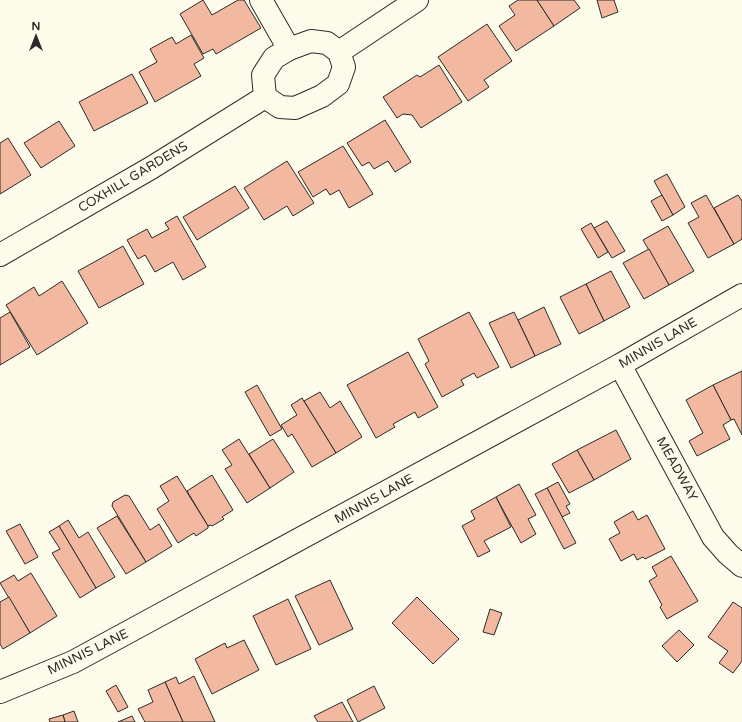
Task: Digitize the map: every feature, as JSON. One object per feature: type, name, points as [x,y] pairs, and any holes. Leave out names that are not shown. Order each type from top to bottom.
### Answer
[{"type":"street","points":[[261,0],[289,49]]},
{"type":"street","points":[[339,52],[417,0]]},
{"type":"street","points":[[311,41],[327,43],[339,52],[344,67],[338,84],[322,96],[295,108],[280,107],[265,97],[263,75],[274,58],[289,49],[311,41]]},
{"type":"street","name":"COXHILL GARDENS","points":[[0,255],[151,168],[265,97]]},
{"type":"street","name":"MINNIS LANE","points":[[0,692],[74,662],[620,365],[742,295]]},
{"type":"street","name":"MEADWAY","points":[[620,365],[713,537],[728,554],[742,566]]},
{"type":"building","points":[[203,0],[212,15],[238,0],[244,0],[261,28],[216,54],[213,49],[203,54],[180,14]]},
{"type":"building","points":[[518,0],[537,0],[554,26],[516,51],[499,26],[515,15],[509,6]]},
{"type":"building","points":[[537,0],[574,0],[580,8],[554,26]]},
{"type":"building","points":[[597,0],[614,0],[618,12],[602,18]]},
{"type":"building","points":[[487,24],[512,61],[484,80],[489,87],[468,101],[438,57]]},
{"type":"building","points":[[191,35],[204,58],[194,64],[201,76],[155,102],[139,72],[157,62],[150,49],[172,37],[176,44]]},
{"type":"building","points":[[439,65],[462,102],[421,128],[412,115],[403,114],[397,118],[383,97],[417,75],[420,77]]},
{"type":"building","points":[[132,74],[148,103],[94,131],[79,102]]},
{"type":"building","points":[[385,120],[411,162],[395,172],[388,161],[374,169],[369,162],[362,166],[347,143]]},
{"type":"building","points":[[59,121],[75,146],[41,168],[24,143]]},
{"type":"building","points":[[8,138],[31,175],[0,194],[0,143]]},
{"type":"building","points":[[343,146],[373,194],[349,208],[339,190],[330,195],[326,189],[313,197],[298,172]]},
{"type":"building","points":[[287,161],[314,203],[293,216],[287,206],[264,220],[244,188]]},
{"type":"building","points":[[667,174],[685,207],[673,215],[654,181]]},
{"type":"building","points":[[235,186],[249,208],[197,240],[183,217]]},
{"type":"building","points":[[662,195],[673,215],[662,221],[651,201]]},
{"type":"building","points":[[706,195],[734,244],[708,258],[688,223],[699,217],[691,203]]},
{"type":"building","points":[[738,195],[742,201],[742,239],[734,244],[714,208]]},
{"type":"building","points":[[177,216],[206,267],[183,280],[173,262],[155,272],[145,255],[138,259],[127,240],[147,229],[152,238],[169,229],[165,223]]},
{"type":"building","points":[[607,221],[625,251],[612,258],[594,228]]},
{"type":"building","points":[[591,223],[608,252],[598,258],[581,229]]},
{"type":"building","points":[[668,226],[694,271],[669,285],[643,240]]},
{"type":"building","points":[[123,246],[144,284],[99,308],[78,271]]},
{"type":"building","points":[[649,249],[669,285],[644,299],[623,263]]},
{"type":"building","points":[[611,271],[630,307],[604,321],[586,284]]},
{"type":"building","points":[[62,281],[88,323],[37,355],[6,305],[34,287],[39,296]]},
{"type":"building","points":[[586,284],[604,321],[579,334],[560,297]]},
{"type":"building","points":[[544,307],[561,344],[535,356],[518,320]]},
{"type":"building","points":[[10,312],[30,347],[0,365],[0,318]]},
{"type":"building","points":[[469,312],[499,367],[477,378],[474,373],[461,380],[464,385],[442,397],[425,364],[429,361],[418,339]]},
{"type":"building","points":[[514,312],[535,356],[511,368],[489,323]]},
{"type":"building","points":[[408,352],[438,407],[418,418],[415,412],[393,424],[395,427],[376,438],[347,385]]},
{"type":"building","points":[[742,371],[742,435],[734,419],[731,420],[713,385]]},
{"type":"building","points":[[257,385],[282,429],[270,436],[245,392]]},
{"type":"building","points":[[713,385],[731,420],[723,425],[730,439],[697,456],[689,441],[703,433],[686,400]]},
{"type":"building","points":[[320,392],[330,408],[340,401],[362,437],[336,453],[304,401]]},
{"type":"building","points":[[302,398],[336,453],[312,467],[292,434],[288,437],[281,425],[297,415],[291,405]]},
{"type":"building","points":[[616,430],[631,459],[594,480],[577,450]]},
{"type":"building","points":[[239,439],[270,488],[247,503],[225,469],[232,465],[222,450]]},
{"type":"building","points":[[273,439],[294,472],[270,488],[249,454]]},
{"type":"building","points":[[577,450],[594,480],[569,493],[552,464]]},
{"type":"building","points":[[212,475],[233,510],[222,517],[224,519],[212,526],[208,526],[187,491]]},
{"type":"building","points":[[177,476],[208,526],[208,528],[196,536],[194,533],[178,543],[157,509],[169,501],[160,486]]},
{"type":"building","points":[[558,482],[570,504],[566,506],[570,513],[562,517],[547,488]]},
{"type":"building","points":[[519,484],[536,515],[528,519],[536,534],[521,543],[496,497]]},
{"type":"building","points":[[547,488],[576,543],[564,549],[535,494]]},
{"type":"building","points":[[125,495],[129,496],[150,530],[159,524],[172,546],[146,562],[112,506],[113,502]]},
{"type":"building","points":[[496,497],[511,527],[484,541],[490,551],[478,557],[462,526],[475,519],[471,511]]},
{"type":"building","points":[[633,511],[638,520],[647,515],[665,549],[645,559],[643,557],[637,560],[634,554],[621,561],[609,539],[620,533],[614,522]]},
{"type":"building","points":[[117,516],[146,562],[126,574],[97,528]]},
{"type":"building","points":[[68,520],[79,538],[88,532],[115,577],[96,588],[59,526]]},
{"type":"building","points":[[20,524],[38,557],[25,564],[6,531]]},
{"type":"building","points":[[59,526],[96,588],[80,598],[52,553],[60,549],[49,532]]},
{"type":"building","points":[[671,556],[698,601],[667,619],[660,607],[662,605],[649,581],[657,576],[652,567]]},
{"type":"building","points":[[31,573],[57,616],[30,633],[0,583],[14,575],[18,581]]},
{"type":"building","points":[[330,580],[353,629],[319,645],[295,596]]},
{"type":"building","points":[[9,597],[30,633],[3,649],[0,644],[0,602]]},
{"type":"building","points":[[417,597],[459,639],[433,664],[392,623]]},
{"type":"building","points":[[288,599],[311,649],[276,665],[253,616]]},
{"type":"building","points":[[733,602],[742,608],[742,661],[733,673],[719,663],[728,651],[708,637]]},
{"type":"building","points":[[490,609],[502,613],[494,635],[483,632]]},
{"type":"building","points":[[679,630],[694,645],[677,662],[662,646]]},
{"type":"building","points":[[244,640],[259,670],[212,694],[195,659],[225,643],[227,648]]},
{"type":"building","points":[[194,676],[215,722],[183,722],[165,682],[176,677],[179,684]]},
{"type":"building","points":[[165,682],[183,722],[145,722],[138,709],[153,702],[148,690]]},
{"type":"building","points":[[116,685],[128,707],[118,712],[106,691]]},
{"type":"building","points":[[374,686],[385,708],[358,722],[347,700]]},
{"type":"building","points":[[342,702],[353,722],[318,722],[314,716]]},
{"type":"building","points":[[74,711],[78,722],[65,722],[63,715]]},
{"type":"building","points":[[63,715],[65,722],[50,722],[49,719]]},
{"type":"building","points":[[132,716],[135,722],[118,722]]}]
